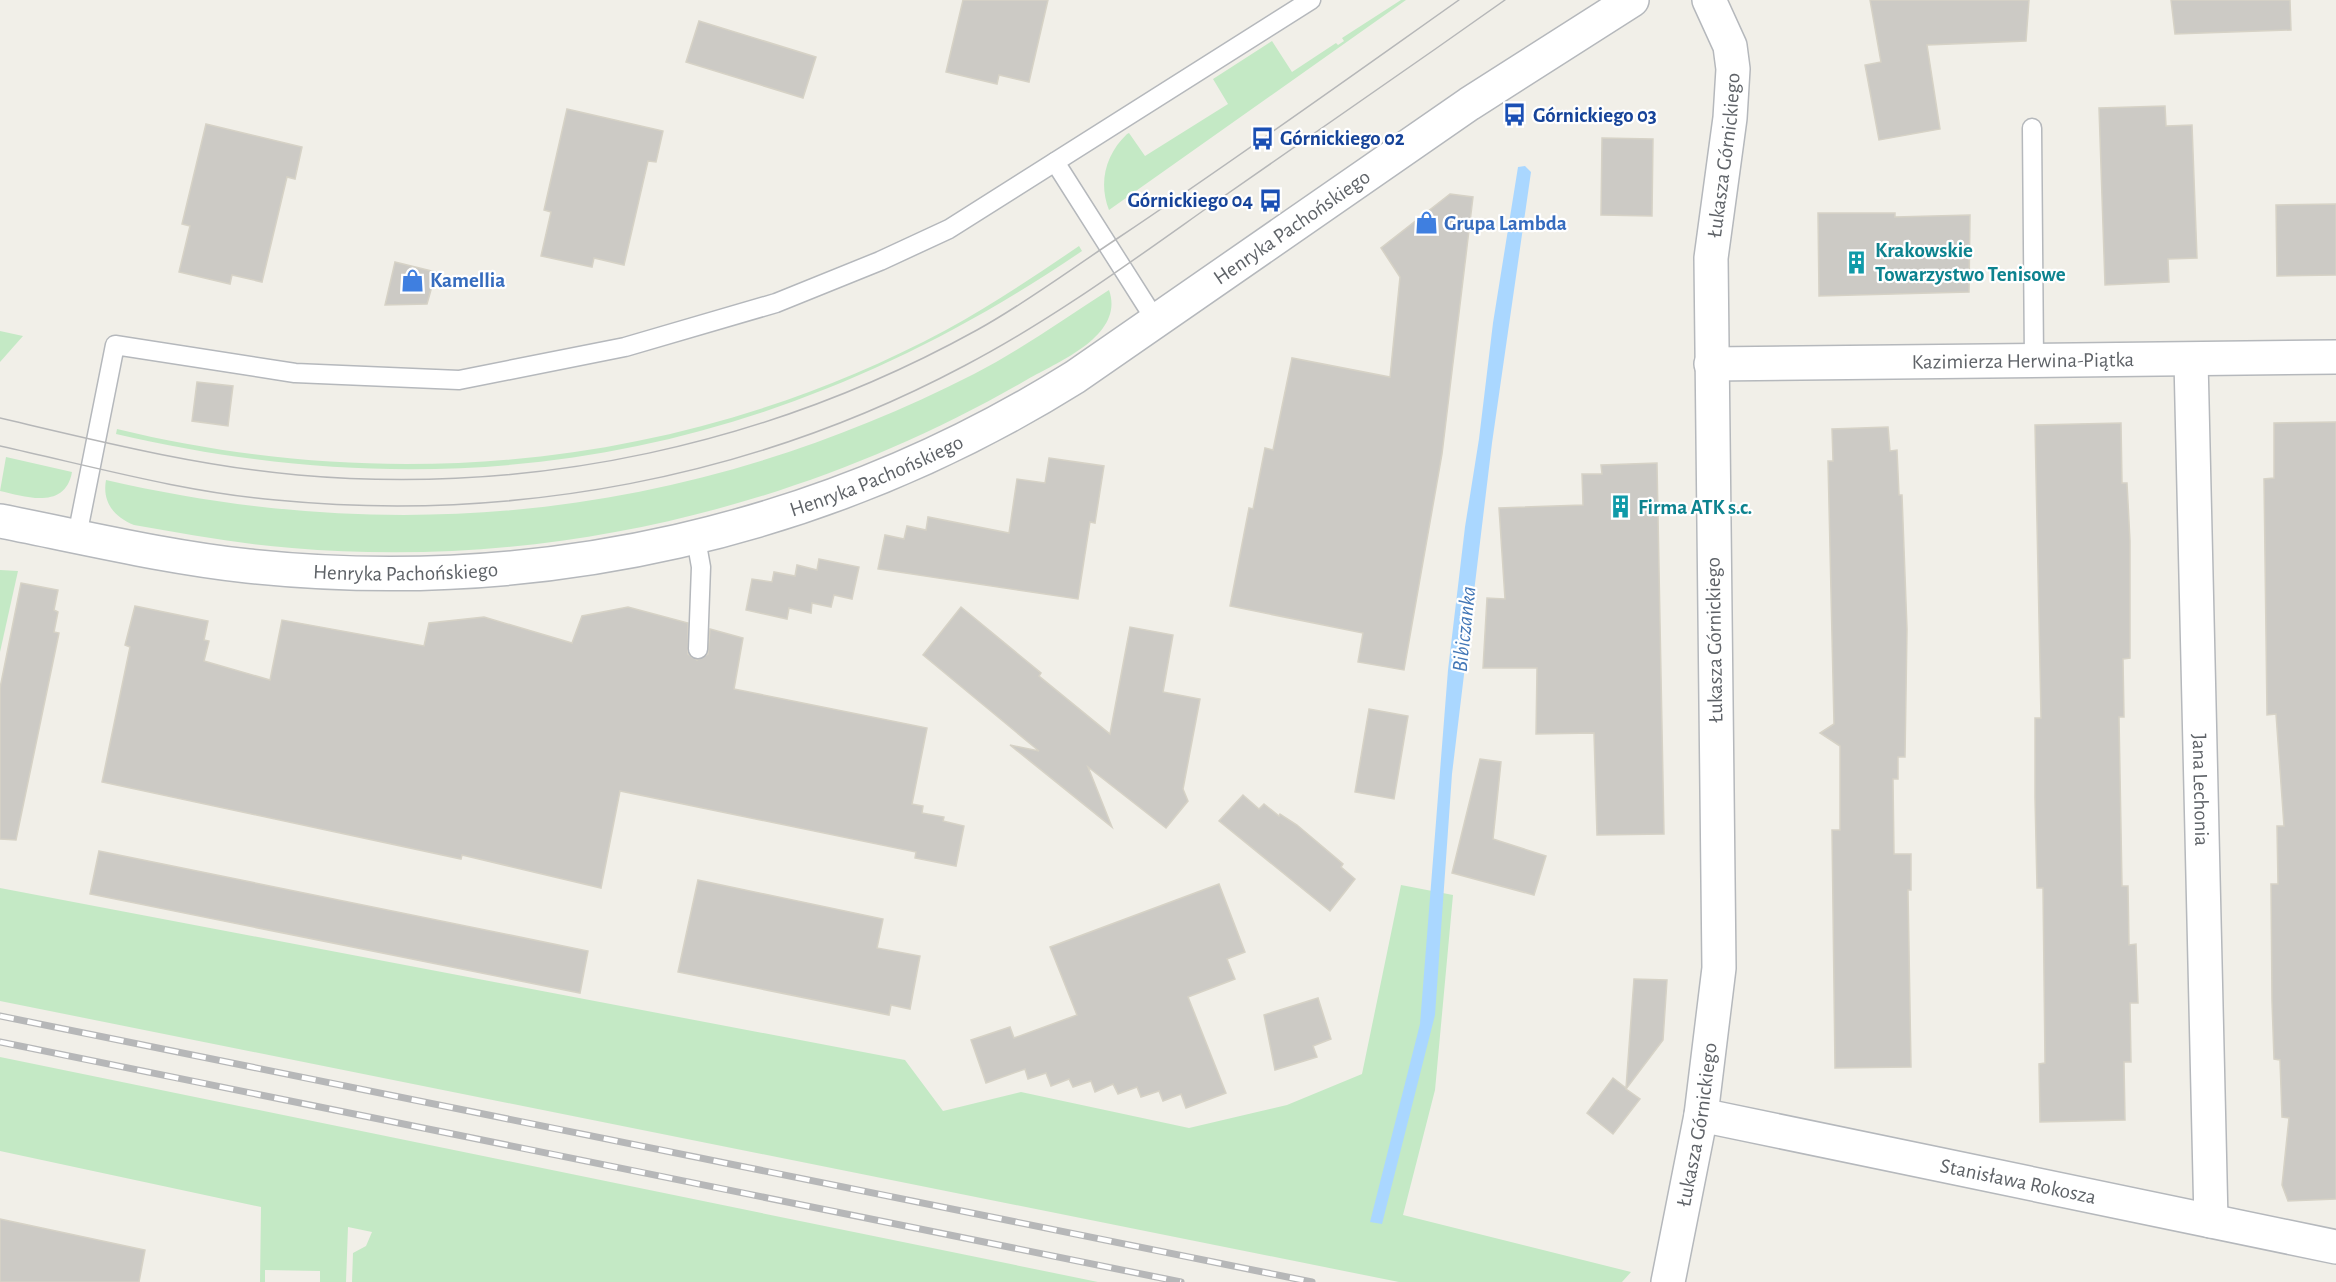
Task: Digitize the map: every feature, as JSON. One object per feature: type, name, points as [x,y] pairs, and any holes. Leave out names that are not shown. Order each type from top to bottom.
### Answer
[{"type":"street","name":"Henryka Pachońskiego","points":[[0,521],[245,566],[389,575],[480,572],[547,566],[622,554],[696,539],[838,495],[934,454],[1035,402],[1156,321],[1468,104],[1632,0]]},
{"type":"street","name":"Łukasza Górnickiego","points":[[1668,1282],[1701,1115],[1719,968],[1710,364],[1711,258],[1732,107],[1733,69],[1730,46],[1709,0]]},
{"type":"street","name":"Kazimierza Herwina-Piątka","points":[[1710,364],[2336,357]]},
{"type":"street","name":"Jana Lechonia","points":[[2191,360],[2211,1221]]},
{"type":"street","name":"Stanisława Rokosza","points":[[1701,1115],[2336,1247]]},
{"type":"lane","points":[[77,536],[115,345],[295,373],[459,380],[625,347],[776,303],[880,261],[949,229],[1311,0]]},
{"type":"lane","points":[[2032,129],[2034,360]]},
{"type":"lane","points":[[1055,162],[1156,321]]},
{"type":"lane","points":[[696,539],[701,567],[698,649]]},
{"type":"green space","points":[[1401,0],[1406,0],[1109,210],[1104,189],[1106,169],[1114,150],[1127,134],[1129,133],[1145,156],[1228,104],[1213,79],[1272,41],[1292,72],[1336,43],[1338,45],[1344,41],[1342,38]]},
{"type":"green space","points":[[1079,246],[1082,251],[969,321],[854,377],[738,420],[619,450],[497,466],[373,469],[246,458],[116,434],[117,429],[223,450],[329,461],[435,464],[540,456],[645,439],[748,413],[848,376],[946,330],[1013,290]]},
{"type":"green space","points":[[1109,290],[1111,306],[1108,320],[1099,333],[1086,345],[1056,364],[943,424],[855,463],[765,495],[673,520],[579,538],[484,549],[388,552],[292,548],[134,525],[115,513],[106,495],[106,480],[219,501],[331,513],[441,514],[550,506],[658,488],[764,460],[870,422],[991,365]]},
{"type":"green space","points":[[0,331],[23,336],[0,362]]},
{"type":"green space","points":[[6,457],[72,472],[68,484],[61,492],[53,496],[32,498],[0,491]]},
{"type":"green space","points":[[0,570],[18,571],[0,652]]},
{"type":"green space","points":[[1401,885],[1453,895],[1435,1090],[1403,1215],[1631,1272],[1622,1282],[1399,1282],[0,1001],[0,888],[905,1060],[943,1111],[1021,1092],[1189,1128],[1287,1105],[1362,1074]]},
{"type":"green space","points":[[0,1057],[1098,1282],[352,1282],[353,1253],[366,1246],[372,1232],[348,1227],[346,1282],[320,1282],[320,1271],[265,1270],[265,1282],[260,1282],[261,1207],[0,1151]]},
{"type":"water","name":"Bibiczanka","points":[[1525,166],[1531,172],[1492,443],[1452,774],[1435,1015],[1382,1224],[1370,1222],[1420,1024],[1448,670],[1465,527],[1479,439],[1493,323],[1518,167]]},
{"type":"building","points":[[963,0],[1048,0],[1029,82],[999,75],[997,84],[946,72]]},
{"type":"building","points":[[1870,0],[2029,0],[2026,41],[1927,45],[1940,129],[1879,140],[1865,65],[1881,62]]},
{"type":"building","points":[[2171,0],[2290,0],[2291,30],[2175,34]]},
{"type":"building","points":[[699,21],[816,57],[803,98],[686,62]]},
{"type":"building","points":[[2165,106],[2166,126],[2192,125],[2197,258],[2168,259],[2169,282],[2105,285],[2099,108]]},
{"type":"building","points":[[567,109],[663,131],[656,162],[648,161],[624,265],[594,258],[592,267],[541,256],[551,212],[544,210]]},
{"type":"building","points":[[206,124],[302,147],[295,179],[287,177],[262,282],[232,275],[230,284],[179,272],[190,226],[182,224]]},
{"type":"building","points":[[1602,138],[1653,139],[1652,216],[1601,215]]},
{"type":"building","points":[[1450,194],[1473,197],[1442,454],[1404,670],[1358,662],[1363,633],[1230,606],[1249,508],[1253,509],[1265,448],[1273,450],[1292,358],[1390,377],[1400,277],[1381,248]]},
{"type":"building","points":[[2336,204],[2336,275],[2277,276],[2276,205]]},
{"type":"building","points":[[1818,213],[1895,213],[1895,217],[1970,215],[1969,292],[1819,296]]},
{"type":"building","name":"Kamellia","points":[[395,262],[436,272],[427,304],[385,305]]},
{"type":"building","points":[[197,382],[233,386],[228,426],[192,421]]},
{"type":"building","points":[[2336,422],[2336,1199],[2288,1201],[2282,1185],[2289,1118],[2282,1117],[2280,1060],[2274,1059],[2272,1001],[2271,884],[2278,884],[2277,826],[2284,826],[2276,714],[2267,715],[2264,479],[2274,478],[2274,423]]},
{"type":"building","points":[[2121,423],[2122,483],[2127,483],[2130,541],[2130,658],[2123,659],[2124,717],[2119,717],[2122,886],[2128,886],[2129,945],[2136,944],[2138,1003],[2130,1003],[2131,1062],[2124,1062],[2125,1120],[2040,1122],[2039,1064],[2045,1063],[2043,888],[2037,888],[2035,797],[2035,718],[2041,718],[2035,425]]},
{"type":"building","points":[[1888,427],[1890,451],[1897,450],[1899,495],[1902,495],[1907,629],[1905,757],[1898,757],[1898,779],[1893,779],[1894,854],[1911,854],[1911,890],[1908,890],[1911,1067],[1835,1068],[1832,830],[1840,830],[1840,746],[1820,733],[1834,724],[1828,461],[1833,461],[1832,429]]},
{"type":"building","points":[[1049,458],[1104,466],[1095,523],[1090,522],[1078,599],[878,569],[885,535],[904,539],[907,526],[926,530],[928,517],[1009,533],[1017,479],[1045,483]]},
{"type":"building","points":[[1657,463],[1664,834],[1597,835],[1594,733],[1536,734],[1537,668],[1483,668],[1487,598],[1505,599],[1499,508],[1583,505],[1582,474],[1602,474],[1601,465]]},
{"type":"building","points":[[819,559],[859,567],[852,599],[834,595],[831,607],[812,603],[811,613],[789,608],[787,619],[746,610],[752,579],[772,582],[774,572],[795,576],[797,565],[817,570]]},
{"type":"building","points":[[21,583],[58,590],[54,610],[58,612],[54,632],[59,633],[16,840],[0,839],[0,688]]},
{"type":"building","points":[[135,606],[208,621],[204,640],[209,641],[204,661],[270,680],[282,620],[424,646],[429,623],[484,617],[572,643],[582,616],[628,607],[688,623],[688,654],[697,660],[708,654],[710,629],[743,638],[734,689],[927,728],[912,804],[923,806],[922,813],[944,817],[943,821],[964,826],[956,866],[915,858],[916,852],[620,791],[601,888],[462,855],[461,859],[102,782],[130,647],[125,645]]},
{"type":"building","points":[[961,607],[1041,673],[1039,676],[1110,734],[1130,627],[1173,635],[1163,692],[1200,699],[1183,789],[1188,801],[1166,828],[1088,767],[1112,827],[1010,745],[1039,751],[923,655]]},
{"type":"building","points":[[1369,709],[1408,716],[1394,799],[1355,792]]},
{"type":"building","points":[[1480,759],[1501,762],[1493,839],[1546,856],[1534,895],[1452,873]]},
{"type":"building","points":[[1243,795],[1259,809],[1264,804],[1279,816],[1280,814],[1297,825],[1343,864],[1341,867],[1355,879],[1330,911],[1219,821]]},
{"type":"building","points":[[99,851],[588,951],[580,993],[90,894]]},
{"type":"building","points":[[698,880],[883,919],[877,948],[920,956],[910,1009],[891,1005],[889,1015],[678,972]]},
{"type":"building","points":[[1219,884],[1245,952],[1227,959],[1235,979],[1188,997],[1226,1093],[1186,1108],[1181,1094],[1163,1101],[1159,1091],[1141,1097],[1137,1087],[1118,1094],[1113,1084],[1095,1092],[1091,1081],[1073,1087],[1069,1079],[1051,1086],[1046,1073],[1028,1079],[1025,1069],[986,1083],[971,1040],[1010,1027],[1014,1038],[1077,1015],[1050,947]]},
{"type":"building","points":[[1634,979],[1667,980],[1663,1040],[1626,1089],[1640,1099],[1613,1134],[1587,1113],[1613,1078],[1626,1088]]},
{"type":"building","points":[[1318,998],[1331,1039],[1313,1046],[1317,1057],[1275,1070],[1264,1015]]},
{"type":"building","points":[[0,1219],[145,1250],[139,1282],[0,1282]]},
{"type":"tram line","points":[[0,418],[148,452],[223,466],[298,475],[386,479],[475,477],[562,468],[649,453],[734,432],[817,404],[898,370],[995,320],[1204,180],[1459,0]]},
{"type":"tram line","points":[[0,446],[137,478],[206,491],[276,500],[365,505],[454,505],[542,497],[630,484],[716,464],[801,437],[884,405],[996,349],[1118,271],[1505,0]]},
{"type":"railway","points":[[0,1016],[1312,1282]]},
{"type":"railway","points":[[0,1042],[1181,1282]]},
{"type":"place","name":"Górnickiego 03","points":[[1515,115]]},
{"type":"place","name":"Górnickiego 02","points":[[1262,138]]},
{"type":"place","name":"Górnickiego 04","points":[[1271,200]]},
{"type":"place","name":"Grupa Lambda","points":[[1426,223]]},
{"type":"place","name":"Krakowskie Towarzystwo Tenisowe","points":[[1857,262]]},
{"type":"place","name":"Kamellia","points":[[412,280]]},
{"type":"place","name":"Firma ATK s.c.","points":[[1620,507]]}]
